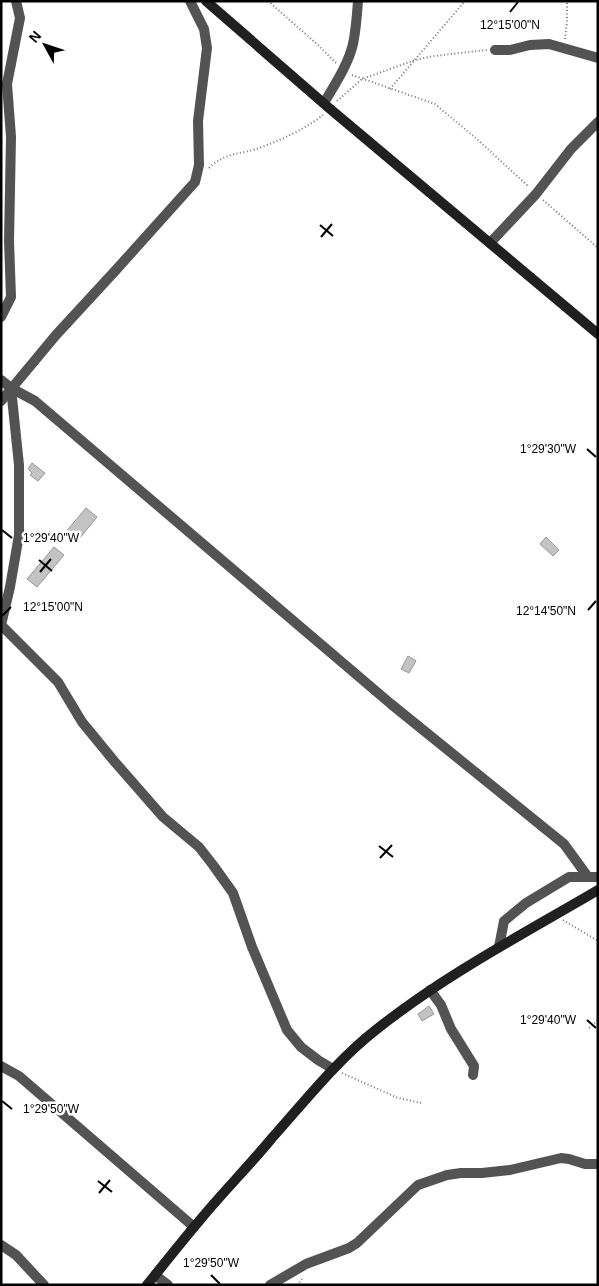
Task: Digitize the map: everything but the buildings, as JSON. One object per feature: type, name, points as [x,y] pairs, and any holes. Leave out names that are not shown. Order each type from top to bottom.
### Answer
[{"type":"street","points":[[1,317],[11,297],[9,241],[11,137],[7,84],[20,18],[16,1]]},
{"type":"street","points":[[1,401],[56,335],[195,182],[199,165],[198,121],[207,48],[204,29],[190,1]]},
{"type":"street","points":[[206,1],[327,106],[598,334]]},
{"type":"street","points":[[327,106],[354,42],[358,1]]},
{"type":"street","points":[[495,50],[510,50],[530,45],[549,44],[598,58]]},
{"type":"street","points":[[490,243],[536,194],[571,148],[598,122]]},
{"type":"street","points":[[1,380],[11,388],[35,401],[391,704],[564,844],[593,877]]},
{"type":"street","points":[[11,388],[19,465],[18,535],[10,587],[1,625],[58,682],[82,722],[163,818],[199,847],[213,865],[233,893],[252,947],[287,1030],[301,1046],[333,1069]]},
{"type":"street","points":[[499,947],[504,921],[526,903],[569,877],[593,877]]},
{"type":"street","points":[[147,1285],[194,1227],[333,1069],[375,1030],[430,990],[499,947],[598,890]]},
{"type":"street","points":[[430,990],[441,1005],[451,1029],[474,1066],[473,1075]]},
{"type":"street","points":[[1,1066],[19,1076],[194,1227]]},
{"type":"street","points":[[270,1285],[306,1264],[349,1248],[357,1243],[418,1185],[447,1175],[510,1170],[562,1158],[585,1164],[598,1164]]},
{"type":"street","points":[[1,1245],[16,1255],[44,1285]]},
{"type":"street","points":[[155,1275],[168,1285]]},
{"type":"path","points":[[268,1],[343,70],[362,79],[435,104],[598,248]]},
{"type":"path","points":[[390,89],[465,1]]},
{"type":"path","points":[[564,48],[567,1]]},
{"type":"path","points":[[195,182],[210,166],[222,157],[261,148],[309,126],[324,114],[327,106],[362,79],[415,60],[434,56],[495,50]]},
{"type":"path","points":[[555,915],[598,940]]},
{"type":"path","points":[[589,1028],[598,1020]]},
{"type":"path","points":[[333,1069],[398,1098],[421,1103]]}]
